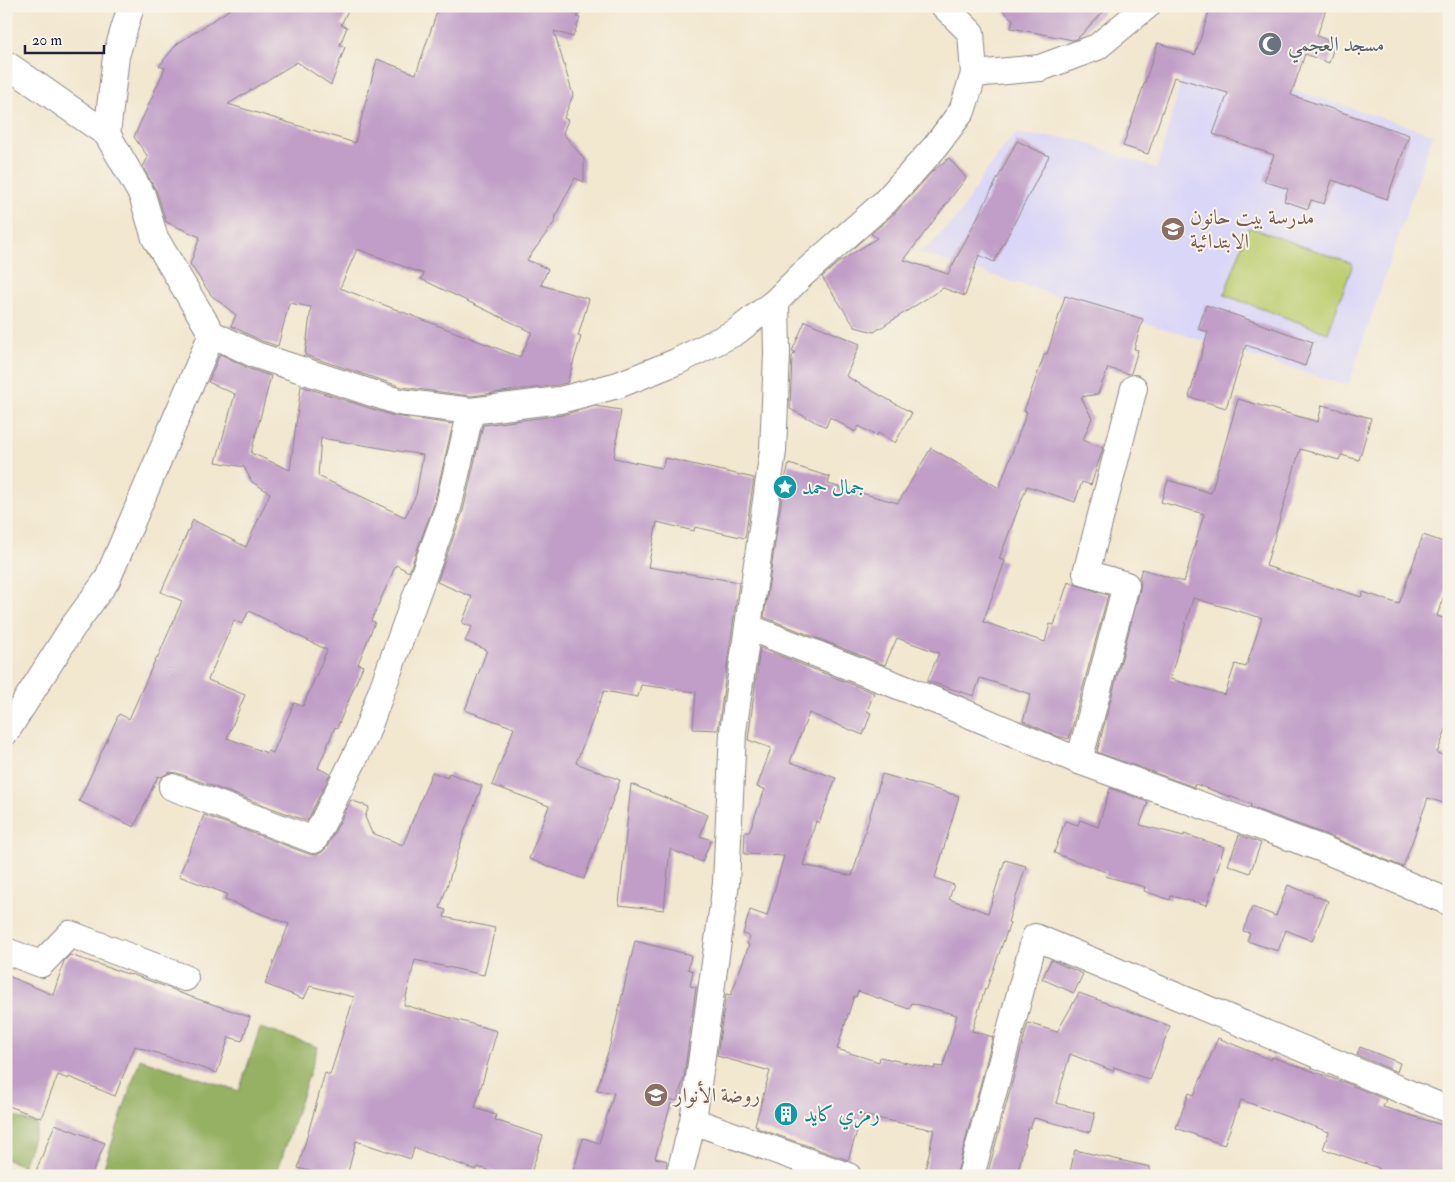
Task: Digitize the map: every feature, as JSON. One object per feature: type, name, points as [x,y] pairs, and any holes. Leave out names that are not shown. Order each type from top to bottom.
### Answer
[{"type":"street","points":[[107,134],[116,56],[131,6]]},
{"type":"street","points":[[6,64],[107,134],[142,195],[155,238],[212,334],[256,355],[399,402],[471,411],[560,400],[618,385],[676,362],[736,332],[776,301],[802,275],[886,202],[935,146],[962,111],[974,74],[971,33],[944,6]]},
{"type":"street","points":[[974,74],[1040,68],[1097,47],[1147,6]]},
{"type":"street","points":[[679,1176],[693,1121],[726,883],[733,732],[773,452],[777,354],[776,301]]},
{"type":"street","points":[[6,732],[72,628],[106,580],[212,334]]},
{"type":"street","points":[[1079,761],[1126,585],[1086,573],[1134,388]]},
{"type":"street","points":[[172,788],[314,840],[368,730],[448,508],[471,411]]},
{"type":"street","points":[[748,627],[949,706],[1079,761],[1320,848],[1449,902]]},
{"type":"street","points":[[6,951],[41,964],[70,934],[185,978]]},
{"type":"street","points":[[971,1176],[1035,937],[1449,1110]]},
{"type":"street","points":[[693,1121],[848,1176]]},
{"type":"shaded area","name":"مدرسة بيت حانون الابتدائية","points":[[1188,56],[1433,134],[1348,386],[917,252],[930,246],[961,212],[982,177],[1016,134],[1076,139],[1157,169]]},
{"type":"green space","points":[[1249,227],[1353,264],[1328,333],[1224,295]]},
{"type":"green space","points":[[260,1028],[318,1047],[277,1173],[284,1176],[101,1176],[140,1059],[239,1091]]},
{"type":"green space","points":[[6,1113],[38,1125],[23,1166],[6,1159]]},
{"type":"building","points":[[235,6],[350,6],[341,25],[347,27],[340,45],[345,47],[331,85],[297,62],[228,104],[355,143],[377,59],[416,74],[439,6],[582,6],[577,17],[580,18],[573,37],[554,31],[573,95],[564,118],[568,120],[563,133],[584,159],[584,182],[575,178],[554,219],[556,220],[527,260],[548,269],[541,285],[589,299],[578,336],[581,337],[567,383],[471,396],[402,387],[305,355],[311,307],[289,303],[278,346],[262,341],[231,326],[236,315],[211,295],[190,264],[200,237],[166,222],[156,190],[143,167],[148,157],[134,137],[165,68],[159,66],[177,44]],"holes":[[[357,249],[424,274],[421,279],[532,332],[520,357],[340,288]]]},
{"type":"building","points":[[998,6],[1109,6],[1077,39],[1073,40],[1011,28],[1013,20]]},
{"type":"building","points":[[1211,6],[1327,6],[1317,36],[1335,43],[1329,63],[1305,54],[1291,95],[1409,135],[1387,199],[1332,180],[1324,204],[1311,200],[1308,209],[1284,201],[1288,189],[1264,181],[1274,155],[1213,134],[1228,93],[1174,77],[1148,154],[1123,146],[1158,43],[1195,55]]},
{"type":"building","points":[[1017,141],[1049,156],[994,262],[979,255],[965,296],[943,288],[874,332],[855,327],[822,277],[838,263],[877,238],[871,234],[895,213],[933,171],[949,158],[966,178],[904,260],[948,274]]},
{"type":"building","points":[[1065,296],[1143,319],[1134,349],[1138,350],[1131,373],[1108,368],[1098,394],[1081,397],[1092,418],[1083,440],[1103,448],[1091,485],[1082,482],[1075,502],[1027,486],[999,559],[1005,561],[983,622],[1045,642],[1050,624],[1054,625],[1068,582],[1108,595],[1069,739],[1057,736],[1023,721],[1031,694],[980,678],[974,696],[927,681],[939,653],[897,638],[885,665],[764,617],[784,482],[789,464],[830,477],[828,484],[898,503],[931,448],[999,488],[1027,412],[1024,411],[1045,353],[1047,354]]},
{"type":"building","points":[[1206,305],[1313,342],[1305,366],[1246,345],[1226,408],[1189,397],[1208,332],[1198,329]]},
{"type":"building","points":[[805,321],[860,344],[846,376],[912,413],[895,443],[878,433],[876,436],[859,426],[855,432],[830,417],[826,427],[790,409],[792,357],[795,352],[792,351]]},
{"type":"building","points":[[220,354],[250,369],[271,376],[251,453],[290,470],[301,386],[394,416],[453,424],[434,504],[409,572],[396,565],[371,621],[375,622],[358,664],[363,666],[318,768],[330,774],[307,821],[170,772],[161,777],[158,776],[134,827],[79,801],[119,714],[129,719],[182,601],[161,592],[193,520],[246,547],[270,493],[252,482],[244,467],[216,462],[235,394],[208,382]],"holes":[[[321,438],[423,455],[416,495],[405,517],[318,476]],[[249,611],[327,650],[303,706],[294,703],[273,753],[268,751],[267,753],[227,738],[245,695],[208,680],[234,620],[242,624]]]},
{"type":"building","points":[[1238,399],[1318,422],[1322,405],[1371,418],[1359,460],[1341,455],[1339,460],[1300,449],[1266,566],[1361,597],[1363,592],[1399,604],[1423,535],[1449,544],[1449,581],[1437,616],[1449,620],[1449,722],[1437,753],[1449,757],[1449,805],[1428,798],[1403,867],[1325,834],[1250,807],[1251,804],[1195,784],[1194,787],[1097,752],[1140,589],[1141,582],[1139,578],[1142,569],[1184,582],[1204,514],[1161,502],[1168,480],[1211,493]],"holes":[[[1193,598],[1262,618],[1246,667],[1235,664],[1225,695],[1170,679]]]},
{"type":"building","points":[[595,406],[621,410],[614,458],[662,468],[665,458],[754,478],[745,538],[695,527],[694,531],[657,522],[648,567],[739,582],[718,730],[693,729],[696,692],[641,685],[638,697],[604,691],[576,763],[620,780],[584,879],[529,859],[549,806],[492,785],[514,728],[465,710],[487,650],[465,641],[472,627],[462,623],[472,597],[437,582],[463,511],[483,425],[562,415]]},
{"type":"building","points":[[760,648],[874,693],[867,711],[871,713],[863,735],[809,713],[790,762],[836,778],[819,823],[816,821],[803,865],[852,876],[882,774],[959,796],[935,878],[954,885],[949,899],[988,913],[1005,860],[1026,866],[1008,922],[1010,923],[985,989],[972,1031],[993,1037],[956,1176],[924,1176],[934,1130],[862,1115],[848,1160],[757,1128],[758,1126],[755,1125],[770,1071],[717,1056],[726,994],[731,995],[749,945],[747,944],[749,936],[743,934],[750,910],[767,916],[784,856],[744,854],[745,832],[749,832],[765,789],[757,787],[771,748],[748,740]],"holes":[[[858,991],[909,1009],[912,1003],[957,1015],[943,1067],[935,1066],[934,1069],[880,1057],[879,1062],[837,1049],[854,996],[856,997]]]},
{"type":"building","points":[[432,772],[447,778],[449,773],[482,786],[465,830],[440,908],[446,910],[444,917],[495,928],[484,975],[415,960],[404,1005],[497,1031],[475,1108],[496,1115],[495,1120],[543,1136],[530,1176],[506,1176],[478,1167],[476,1170],[414,1148],[411,1159],[356,1141],[347,1176],[329,1176],[298,1168],[325,1073],[330,1075],[354,997],[310,986],[304,999],[265,984],[289,924],[225,900],[227,894],[179,876],[204,815],[316,855],[327,847],[351,800],[369,807],[365,817],[372,833],[403,845]]},
{"type":"building","points":[[631,784],[708,815],[700,836],[711,840],[702,862],[670,849],[664,910],[619,905]]},
{"type":"building","points":[[1110,788],[1148,802],[1140,825],[1184,836],[1184,834],[1224,847],[1207,905],[1171,896],[1170,900],[1144,891],[1145,887],[1105,876],[1106,872],[1054,853],[1065,821],[1078,825],[1080,820],[1098,827]]},
{"type":"building","points":[[1239,835],[1261,843],[1250,873],[1228,865]]},
{"type":"building","points":[[1288,885],[1328,901],[1312,941],[1286,930],[1278,951],[1247,941],[1250,933],[1243,931],[1252,907],[1276,916]]},
{"type":"building","points":[[635,941],[691,955],[688,969],[693,971],[690,986],[696,987],[684,1078],[677,1101],[672,1100],[655,1158],[667,1161],[664,1176],[572,1176],[583,1138],[599,1143],[614,1093],[597,1090],[612,1038]]},
{"type":"building","points":[[70,955],[131,974],[250,1017],[242,1041],[229,1037],[217,1073],[135,1046],[115,1096],[69,1077],[68,1079],[58,1075],[41,1118],[6,1105],[6,975],[53,995],[64,961]]},
{"type":"building","points":[[1051,960],[1083,974],[1074,993],[1042,979]]},
{"type":"building","points":[[1079,993],[1170,1026],[1150,1080],[1114,1067],[1113,1071],[1070,1054],[1056,1103],[1095,1113],[1090,1132],[1034,1118],[1030,1128],[1028,1128],[1017,1176],[987,1176],[1028,1023],[1057,1032]]},
{"type":"building","points":[[1218,1038],[1271,1060],[1272,1057],[1346,1083],[1386,1100],[1383,1107],[1449,1127],[1449,1176],[1377,1176],[1379,1168],[1323,1149],[1329,1132],[1241,1100],[1224,1145],[1176,1128],[1189,1093],[1194,1095]]},
{"type":"building","points":[[1360,1047],[1400,1063],[1397,1072],[1357,1055]]},
{"type":"building","points":[[55,1124],[105,1143],[91,1176],[34,1176]]},
{"type":"building","points":[[1075,1150],[1150,1167],[1149,1176],[1069,1176]]},
{"type":"place","name":"مسجد العجمي","points":[[1270,44]]},
{"type":"place","name":"مدرسة بيت حانون الابتدائية","points":[[1173,229]]},
{"type":"place","name":"جمال حمد","points":[[785,487]]},
{"type":"place","name":"روضة الأنوار","points":[[656,1095]]},
{"type":"place","name":"رمزي كايد","points":[[786,1114]]}]
